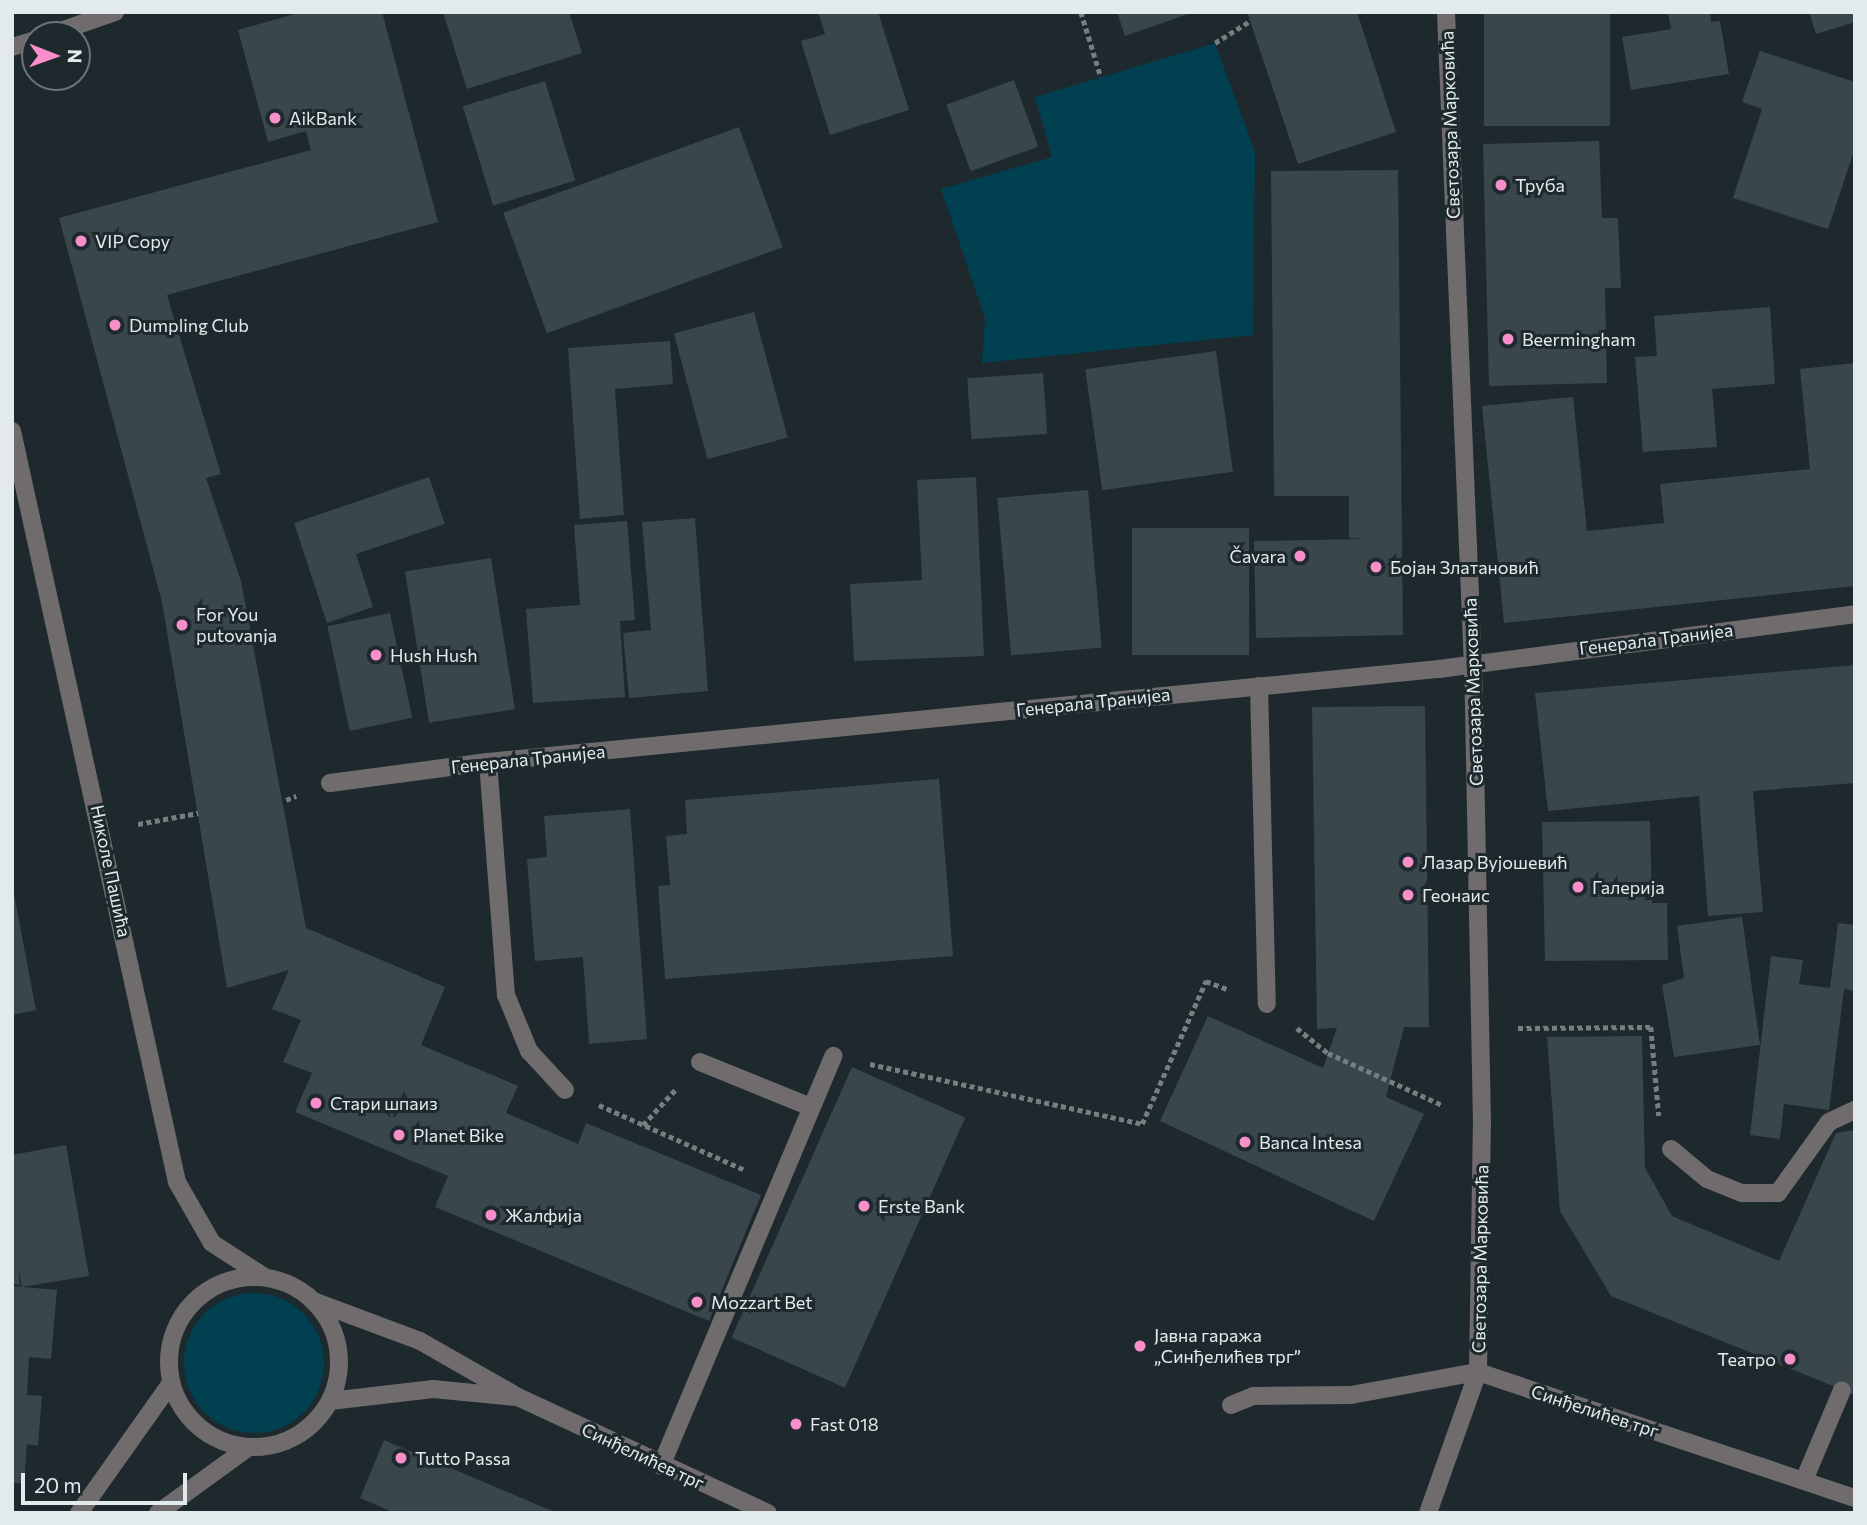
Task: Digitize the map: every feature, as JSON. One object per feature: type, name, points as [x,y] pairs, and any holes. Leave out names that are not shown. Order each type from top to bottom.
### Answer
[{"type":"street","points":[[89,21],[115,12]]},
{"type":"street","name":"Светозара Марковића","points":[[1446,12],[1472,663],[1482,1124],[1478,1372]]},
{"type":"street","name":"Николе Пашића","points":[[12,432],[177,1182],[212,1244],[263,1276],[313,1301]]},
{"type":"street","name":"Генерала Транијеа","points":[[330,783],[488,762],[1472,663],[1855,614]]},
{"type":"street","points":[[1259,686],[1268,1004]]},
{"type":"street","points":[[488,762],[506,995],[530,1051],[565,1090]]},
{"type":"street","points":[[661,1466],[834,1056]]},
{"type":"street","points":[[700,1062],[811,1107]]},
{"type":"street","points":[[1671,1149],[1707,1180],[1742,1193],[1778,1194],[1829,1122],[1855,1110]]},
{"type":"street","points":[[79,1513],[171,1383],[175,1328],[191,1304],[223,1281],[263,1276]]},
{"type":"street","points":[[158,1513],[246,1449],[285,1443],[307,1430],[330,1401],[340,1370],[338,1345],[313,1301]]},
{"type":"street","name":"Синђелићев трг","points":[[313,1301],[420,1341],[520,1398],[661,1466],[768,1513]]},
{"type":"street","points":[[1231,1405],[1253,1396],[1351,1395],[1478,1372],[1428,1513]]},
{"type":"street","name":"Синђелићев трг","points":[[1478,1372],[1805,1479],[1855,1498]]},
{"type":"street","points":[[171,1383],[195,1425],[246,1449]]},
{"type":"street","name":"Синђелићев трг","points":[[330,1401],[433,1389],[520,1398]]},
{"type":"street","points":[[1805,1479],[1842,1390]]},
{"type":"path","points":[[1081,12],[1101,77]]},
{"type":"path","points":[[1215,43],[1250,21]]},
{"type":"path","points":[[138,824],[198,813]]},
{"type":"path","points":[[834,1056],[1142,1125],[1206,981],[1268,1004],[1328,1053],[1447,1108]]},
{"type":"path","points":[[1506,1029],[1651,1027],[1654,1095],[1671,1149]]},
{"type":"path","points":[[643,1125],[700,1062]]},
{"type":"path","points":[[565,1090],[778,1184]]},
{"type":"shaded area","points":[[1215,43],[1255,152],[1253,335],[982,363],[985,318],[941,189],[1052,157],[1035,97]]},
{"type":"shaded area","points":[[254,1293],[281,1299],[303,1314],[318,1336],[324,1363],[318,1390],[303,1412],[281,1427],[254,1433],[227,1427],[205,1412],[190,1390],[184,1363],[190,1336],[205,1314],[227,1299]]},
{"type":"building","points":[[302,12],[382,12],[438,222],[167,295],[221,474],[206,478],[241,581],[306,928],[445,987],[421,1045],[518,1086],[506,1113],[578,1144],[586,1123],[761,1195],[709,1321],[435,1207],[448,1176],[295,1112],[312,1073],[283,1062],[301,1020],[272,1009],[289,970],[227,988],[162,602],[59,218],[311,150],[306,131],[268,142],[238,30]]},
{"type":"building","points":[[443,12],[569,12],[582,53],[467,89]]},
{"type":"building","points":[[818,12],[878,12],[909,110],[830,135],[801,41],[825,34]]},
{"type":"building","points":[[1117,12],[1191,12],[1191,13],[1125,36]]},
{"type":"building","points":[[1247,12],[1357,12],[1396,132],[1298,164]]},
{"type":"building","points":[[1484,12],[1610,12],[1610,126],[1484,126]]},
{"type":"building","points":[[1668,12],[1710,12],[1711,22],[1720,21],[1729,74],[1631,90],[1622,37],[1671,29]]},
{"type":"building","points":[[1809,12],[1855,12],[1855,22],[1816,34]]},
{"type":"building","points":[[1760,51],[1855,82],[1855,148],[1828,229],[1733,198],[1762,109],[1742,102]]},
{"type":"building","points":[[1014,80],[1038,147],[971,171],[946,105]]},
{"type":"building","points":[[545,81],[575,180],[493,206],[463,106]]},
{"type":"building","points":[[739,127],[783,247],[547,333],[503,213]]},
{"type":"building","points":[[1599,141],[1602,218],[1618,218],[1621,288],[1605,288],[1607,383],[1489,386],[1483,144]]},
{"type":"building","points":[[1398,170],[1403,635],[1256,638],[1254,541],[1364,539],[1349,538],[1349,496],[1274,496],[1271,171]]},
{"type":"building","points":[[1770,307],[1775,384],[1712,389],[1717,447],[1643,452],[1635,357],[1657,356],[1654,316]]},
{"type":"building","points":[[754,312],[788,438],[707,459],[674,333]]},
{"type":"building","points":[[670,341],[673,384],[615,389],[624,515],[580,519],[568,348]]},
{"type":"building","points":[[1216,351],[1233,472],[1102,490],[1085,369]]},
{"type":"building","points":[[1855,363],[1855,586],[1504,623],[1482,406],[1573,397],[1587,531],[1664,523],[1660,484],[1810,469],[1800,369]]},
{"type":"building","points":[[1043,373],[1047,434],[971,439],[967,378]]},
{"type":"building","points":[[429,477],[445,524],[356,554],[373,607],[327,623],[294,523]]},
{"type":"building","points":[[976,477],[984,656],[854,661],[850,584],[922,580],[917,480]]},
{"type":"building","points":[[1088,490],[1102,647],[1011,655],[997,498]]},
{"type":"building","points":[[695,518],[708,691],[629,698],[623,633],[651,630],[642,522]]},
{"type":"building","points":[[627,521],[635,620],[620,621],[625,697],[533,703],[526,609],[580,605],[574,525]]},
{"type":"building","points":[[1132,528],[1249,528],[1249,655],[1132,655]]},
{"type":"building","points":[[491,558],[515,709],[429,723],[405,572]]},
{"type":"building","points":[[390,613],[412,718],[350,731],[327,626]]},
{"type":"building","points":[[1855,665],[1855,783],[1753,791],[1763,912],[1708,916],[1699,796],[1548,811],[1535,693]]},
{"type":"building","points":[[1425,706],[1429,1027],[1404,1027],[1386,1097],[1424,1114],[1374,1221],[1160,1121],[1208,1016],[1323,1068],[1337,1028],[1317,1029],[1312,707]]},
{"type":"building","points":[[939,779],[953,956],[665,979],[658,886],[670,885],[666,836],[687,834],[685,800]]},
{"type":"building","points":[[630,809],[647,1039],[589,1044],[583,957],[535,961],[527,859],[547,857],[544,816]]},
{"type":"building","points":[[1650,821],[1652,903],[1667,903],[1668,960],[1545,961],[1542,822]]},
{"type":"building","points":[[12,884],[36,1010],[12,1015]]},
{"type":"building","points":[[1742,917],[1760,1045],[1674,1057],[1662,985],[1684,978],[1677,926]]},
{"type":"building","points":[[1838,923],[1855,925],[1855,991],[1844,989],[1829,1110],[1784,1104],[1780,1139],[1750,1135],[1771,956],[1803,960],[1799,984],[1830,988]]},
{"type":"building","points":[[1642,1036],[1645,1168],[1672,1216],[1779,1261],[1836,1133],[1855,1130],[1855,1395],[1611,1296],[1560,1211],[1547,1037]]},
{"type":"building","points":[[852,1067],[965,1117],[845,1388],[732,1337]]},
{"type":"building","points":[[66,1145],[89,1276],[22,1287],[18,1266],[20,1285],[12,1284],[12,1155]]},
{"type":"building","points":[[12,1286],[57,1290],[51,1359],[29,1357],[27,1395],[42,1396],[38,1446],[27,1444],[24,1483],[12,1483]]},
{"type":"building","points":[[384,1440],[557,1513],[395,1513],[360,1498]]},
{"type":"tunnel","points":[[1842,1390],[1855,1360]]},
{"type":"place","name":"AikBank","points":[[275,118]]},
{"type":"place","name":"Труба","points":[[1501,185]]},
{"type":"place","name":"VIP Copy","points":[[81,241]]},
{"type":"place","name":"Dumpling Club","points":[[115,325]]},
{"type":"place","name":"Beermingham","points":[[1508,339]]},
{"type":"place","name":"Čavara","points":[[1300,556]]},
{"type":"place","name":"Бојан Златановић","points":[[1376,567]]},
{"type":"place","name":"For You putovanja","points":[[182,625]]},
{"type":"place","name":"Hush Hush","points":[[376,655]]},
{"type":"place","name":"Лазар Вујошевић","points":[[1408,862]]},
{"type":"place","name":"Галерија","points":[[1578,887]]},
{"type":"place","name":"Геонаис","points":[[1408,895]]},
{"type":"place","name":"Стари шпаиз","points":[[316,1103]]},
{"type":"place","name":"Planet Bike","points":[[399,1135]]},
{"type":"place","name":"Banca Intesa","points":[[1245,1142]]},
{"type":"place","name":"Erste Bank","points":[[864,1206]]},
{"type":"place","name":"Жалфија","points":[[491,1215]]},
{"type":"place","name":"Mozzart Bet","points":[[697,1302]]},
{"type":"place","name":"Јавна гаража „Синђелићев трг”","points":[[1140,1346]]},
{"type":"place","name":"Театро","points":[[1790,1359]]},
{"type":"place","name":"Fast 018","points":[[796,1424]]},
{"type":"place","name":"Tutto Passa","points":[[401,1458]]}]
